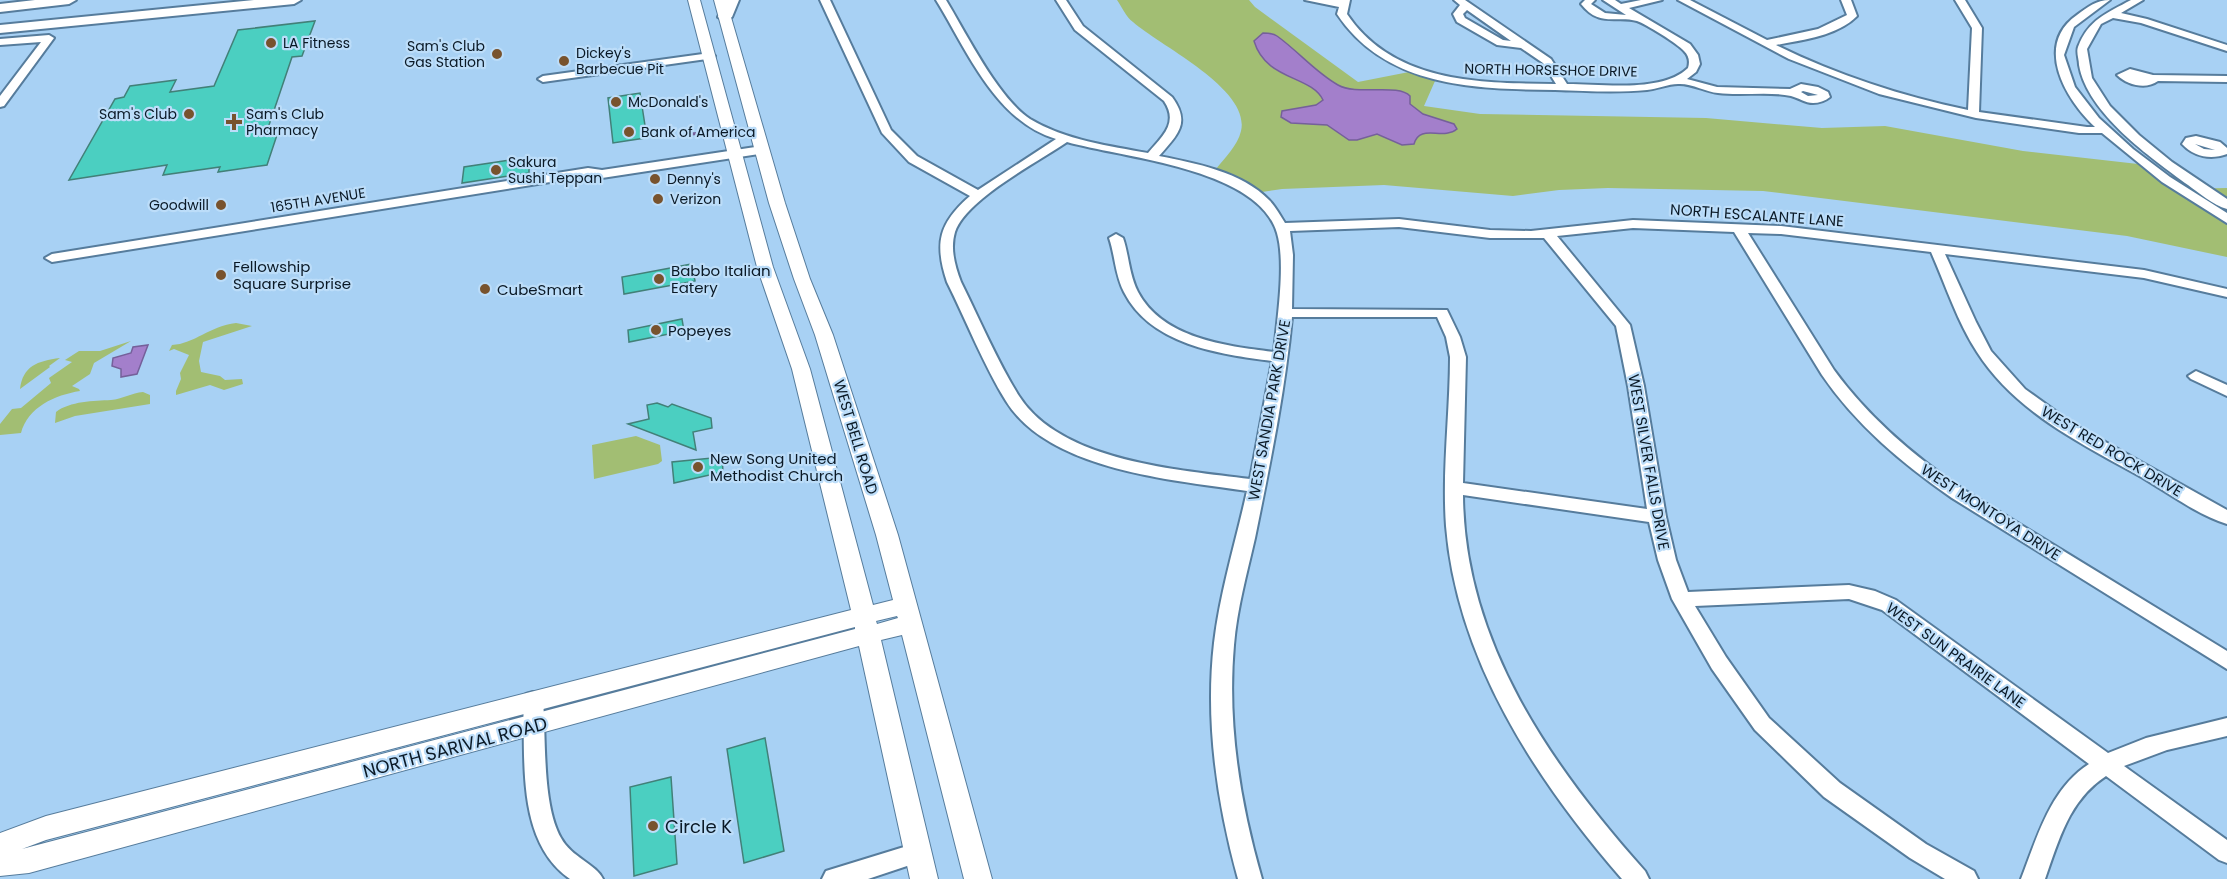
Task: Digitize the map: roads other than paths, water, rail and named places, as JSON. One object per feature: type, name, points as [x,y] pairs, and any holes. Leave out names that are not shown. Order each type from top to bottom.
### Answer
[{"type":"highway","points":[[0,6],[34,0]]},
{"type":"highway","points":[[0,6],[69,0]]},
{"type":"highway","points":[[0,23],[200,0]]},
{"type":"highway","points":[[0,29],[294,0]]},
{"type":"highway","points":[[725,17],[732,0]]},
{"type":"main road","points":[[694,0],[768,278],[792,343],[815,422],[866,625],[924,879]]},
{"type":"main road","name":"WEST BELL ROAD","points":[[720,0],[802,279],[824,335],[887,535],[978,879]]},
{"type":"main road","points":[[792,343],[824,335]]},
{"type":"main road","name":"NORTH SARIVAL ROAD","points":[[0,863],[29,861],[535,726],[907,614]]},
{"type":"main road","name":"NORTH SARIVAL ROAD","points":[[0,845],[46,828],[533,700],[866,625]]},
{"type":"street","points":[[825,0],[886,131],[913,159],[978,195]]},
{"type":"street","points":[[940,0],[1010,108],[1037,128],[1064,139],[1225,177],[1259,199],[1282,227]]},
{"type":"street","points":[[1061,0],[1079,28],[1174,106],[1177,114],[1175,127],[1151,158]]},
{"type":"street","points":[[1310,0],[1343,4]]},
{"type":"street","points":[[1590,0],[1586,4],[1589,9],[1601,15],[1639,18]]},
{"type":"street","points":[[1608,0],[1680,42],[1694,56],[1695,64],[1692,70],[1678,80]]},
{"type":"street","points":[[1619,7],[1657,0]]},
{"type":"street","points":[[1683,0],[1793,58],[1874,89],[1920,103],[1973,114],[2072,129],[2125,131]]},
{"type":"street","points":[[1766,43],[1814,35],[1839,25],[1852,16],[1846,0]]},
{"type":"street","points":[[1960,0],[1977,28],[1973,114]]},
{"type":"street","points":[[2105,0],[2089,8],[2066,31],[2060,49],[2064,76],[2076,99],[2103,129],[2148,169],[2227,219]]},
{"type":"street","points":[[2138,0],[2110,14],[2087,36],[2082,54],[2087,80],[2100,102],[2125,131],[2166,164],[2227,205]]},
{"type":"street","points":[[1462,3],[1526,45],[1546,61],[1564,87]]},
{"type":"street","name":"NORTH HORSESHOE DRIVE","points":[[1343,4],[1347,22],[1357,33],[1417,72],[1449,82],[1474,85],[1636,88],[1678,80]]},
{"type":"street","points":[[2089,8],[2227,48]]},
{"type":"street","points":[[0,42],[49,38],[0,104]]},
{"type":"street","points":[[543,80],[710,56]]},
{"type":"street","points":[[2151,78],[2227,79]]},
{"type":"street","points":[[1678,80],[1717,90],[1795,93]]},
{"type":"street","points":[[1064,139],[978,195],[952,221],[945,250],[947,266],[1000,376],[1025,417],[1068,445],[1100,458],[1145,469],[1256,486]]},
{"type":"street","name":"165TH AVENUE","points":[[52,258],[588,172],[602,174],[761,145]]},
{"type":"street","name":"NORTH ESCALANTE LANE","points":[[1282,227],[1399,223],[1490,234],[1547,233],[1633,224],[1738,227],[1781,230],[2144,274],[2227,292]]},
{"type":"street","name":"WEST SANDIA PARK DRIVE","points":[[1250,879],[1232,796],[1221,697],[1226,635],[1269,424],[1286,313],[1286,241],[1282,227]]},
{"type":"street","name":"WEST MONTOYA DRIVE","points":[[1738,227],[1827,372],[1862,416],[1888,440],[1923,470],[1958,494],[2227,661]]},
{"type":"street","name":"WEST SILVER FALLS DRIVE","points":[[1547,233],[1623,325],[1636,386],[1657,517],[1667,560],[1681,599],[1719,663],[1762,724],[1832,790],[1918,851],[1966,879]]},
{"type":"street","points":[[1116,238],[1131,292],[1144,310],[1160,324],[1220,349],[1279,357]]},
{"type":"street","name":"WEST RED ROCK DRIVE","points":[[1936,248],[1992,363],[2030,402],[2071,430],[2227,518]]},
{"type":"street","points":[[1286,313],[1442,313],[1453,337],[1458,357],[1455,526],[1459,558],[1477,627],[1513,711],[1575,808],[1637,879]]},
{"type":"street","points":[[2196,376],[2227,391]]},
{"type":"street","points":[[1454,488],[1657,517]]},
{"type":"street","name":"WEST SUN PRAIRIE LANE","points":[[1681,599],[1849,592],[1868,596],[1889,605],[2227,853]]},
{"type":"street","points":[[533,700],[541,816],[546,835],[556,852],[571,867],[591,879]]},
{"type":"street","points":[[2033,879],[2053,828],[2074,788],[2106,764],[2156,744],[2227,727]]},
{"type":"street","points":[[834,879],[917,853]]},
{"type":"waterway","points":[[692,134],[710,132]]},
{"type":"place","name":"LA Fitness","points":[[271,43]]},
{"type":"place","name":"Sam's Club Gas Station","points":[[497,54]]},
{"type":"place","name":"Dickey's Barbecue Pit","points":[[564,61]]},
{"type":"place","name":"McDonald's","points":[[616,102]]},
{"type":"place","name":"Sam's Club","points":[[189,114]]},
{"type":"place","name":"Sam's Club Pharmacy","points":[[234,122]]},
{"type":"place","name":"Bank of America","points":[[629,132]]},
{"type":"place","name":"Sakura Sushi Teppan","points":[[496,170]]},
{"type":"place","name":"Denny's","points":[[655,179]]},
{"type":"place","name":"Verizon","points":[[658,199]]},
{"type":"place","name":"Goodwill","points":[[221,205]]},
{"type":"place","name":"Fellowship Square Surprise","points":[[221,275]]},
{"type":"place","name":"Babbo Italian Eatery","points":[[659,279]]},
{"type":"place","name":"CubeSmart","points":[[485,289]]},
{"type":"place","name":"Popeyes","points":[[656,330]]},
{"type":"place","name":"New Song United Methodist Church","points":[[698,467]]},
{"type":"place","name":"Circle K","points":[[653,826]]}]
